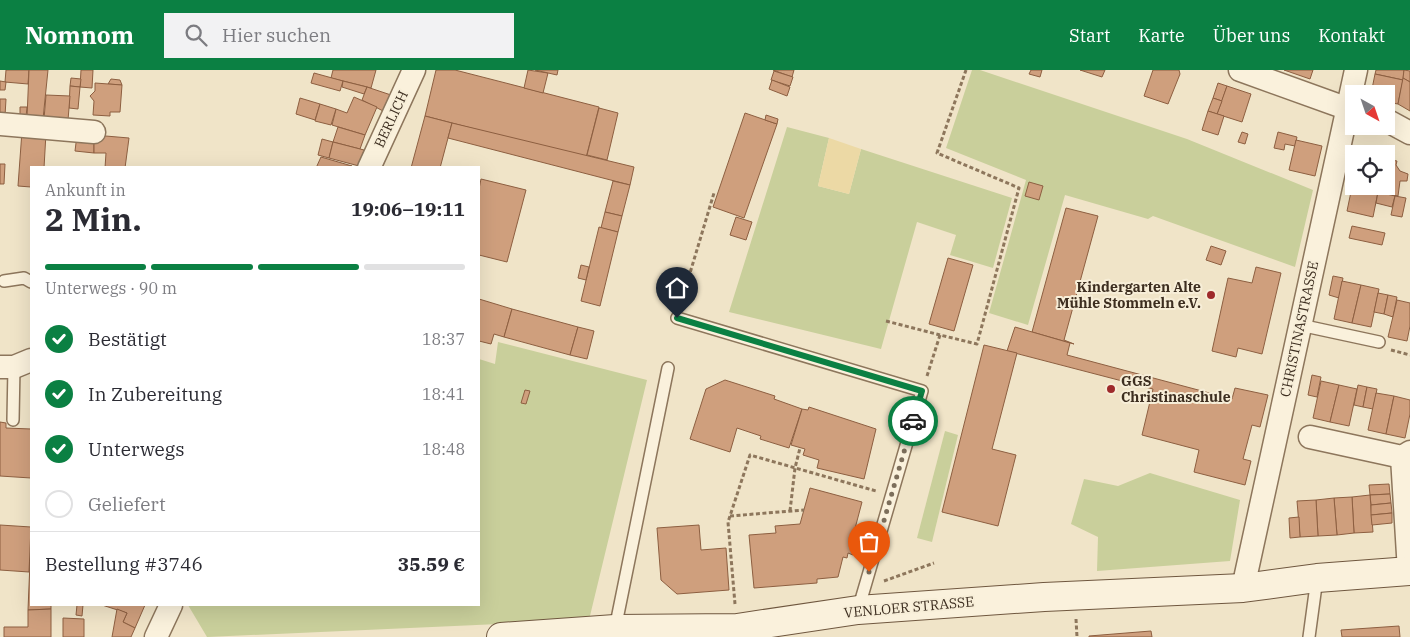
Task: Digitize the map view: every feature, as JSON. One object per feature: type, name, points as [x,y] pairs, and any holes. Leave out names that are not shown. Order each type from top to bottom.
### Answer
[{"type":"street","name":"BERLICH","points":[[370,166],[414,70]]},
{"type":"street","points":[[1240,70],[1345,108]]},
{"type":"street","name":"CHRISTINASTRASSE","points":[[1354,85],[1356,70]]},
{"type":"street","points":[[0,124],[94,132]]},
{"type":"street","points":[[1395,125],[1410,133]]},
{"type":"street","name":"CHRISTINASTRASSE","points":[[1244,588],[1300,324],[1345,135]]},
{"type":"street","points":[[1310,437],[1406,454],[1409,571]]},
{"type":"street","name":"VENLOER STRASSE","points":[[502,637],[738,628],[861,599],[1044,597],[1244,588],[1317,578],[1409,571]]},
{"type":"street","points":[[156,637],[171,606]]},
{"type":"lane","points":[[4,280],[24,278],[30,281]]},
{"type":"lane","points":[[677,318],[922,391],[861,599]]},
{"type":"lane","points":[[1300,324],[1379,342]]},
{"type":"lane","points":[[13,420],[15,365]]},
{"type":"lane","points":[[614,633],[668,368]]},
{"type":"lane","points":[[1309,637],[1317,578]]},
{"type":"path","points":[[886,321],[977,344],[1019,188],[937,153],[966,70]]},
{"type":"path","points":[[677,318],[714,194]]},
{"type":"path","points":[[922,391],[940,335]]},
{"type":"path","points":[[790,511],[795,468],[800,448]]},
{"type":"path","points":[[738,628],[728,522],[750,455],[891,495]]},
{"type":"path","points":[[729,516],[804,510]]},
{"type":"path","points":[[861,599],[934,563]]},
{"type":"green space","points":[[972,70],[980,70],[1187,139],[1313,190],[1295,267],[1153,216],[1148,219],[1065,195],[1028,325],[989,313],[1026,180],[946,148]]},
{"type":"green space","points":[[787,127],[829,138],[818,186],[849,194],[861,149],[1012,198],[993,268],[950,255],[956,235],[917,222],[881,349],[729,312]]},
{"type":"green space","points":[[498,342],[647,380],[589,620],[207,637],[189,606],[480,606],[480,359],[495,364]]},
{"type":"green space","points":[[945,431],[958,435],[932,542],[917,538]]},
{"type":"green space","points":[[1150,473],[1240,500],[1230,561],[1097,571],[1098,537],[1071,524],[1084,479],[1118,486]]},
{"type":"sand","points":[[829,138],[861,149],[849,194],[818,186]]},
{"type":"building","points":[[6,70],[29,70],[28,84],[5,82]]},
{"type":"building","points":[[29,70],[48,70],[43,119],[27,118]]},
{"type":"building","points":[[81,70],[93,70],[92,88],[80,87]]},
{"type":"building","points":[[333,70],[376,70],[371,88],[331,78]]},
{"type":"building","points":[[436,70],[455,70],[599,107],[586,158],[425,116]]},
{"type":"building","points":[[528,70],[548,73],[543,93],[524,88]]},
{"type":"building","points":[[535,70],[558,70],[557,75]]},
{"type":"building","points":[[773,70],[794,70],[792,77]]},
{"type":"building","points":[[1031,70],[1042,70],[1040,77],[1029,74]]},
{"type":"building","points":[[1080,70],[1105,70],[1102,77]]},
{"type":"building","points":[[1153,70],[1179,70],[1180,74],[1168,104],[1144,96]]},
{"type":"building","points":[[1284,70],[1313,70],[1310,79]]},
{"type":"building","points":[[1376,70],[1404,70],[1403,80],[1375,74]]},
{"type":"building","points":[[1404,70],[1410,71],[1410,82],[1403,78]]},
{"type":"building","points":[[774,71],[793,77],[790,86],[771,80]]},
{"type":"building","points":[[314,73],[343,81],[340,91],[311,83]]},
{"type":"building","points":[[1375,74],[1403,80],[1398,104],[1395,104],[1395,85],[1373,85]]},
{"type":"building","points":[[71,78],[81,79],[80,87],[70,86]]},
{"type":"building","points":[[1403,78],[1410,82],[1410,111],[1398,104]]},
{"type":"building","points":[[111,79],[120,80],[122,85],[108,84]]},
{"type":"building","points":[[772,80],[790,87],[787,96],[769,89]]},
{"type":"building","points":[[0,81],[6,82],[5,90],[0,90]]},
{"type":"building","points":[[343,81],[367,87],[364,94],[342,87]]},
{"type":"building","points":[[95,83],[122,85],[120,112],[110,112],[110,116],[93,115],[94,101],[90,96],[95,91]]},
{"type":"building","points":[[1218,83],[1227,86],[1222,101],[1213,98]]},
{"type":"building","points":[[70,86],[80,87],[78,109],[69,108]]},
{"type":"building","points":[[1227,86],[1251,94],[1242,122],[1217,114]]},
{"type":"building","points":[[367,87],[391,95],[385,112],[362,100]]},
{"type":"building","points":[[46,95],[70,96],[68,120],[44,119]]},
{"type":"building","points":[[354,97],[377,107],[365,135],[332,125],[336,109],[347,113]]},
{"type":"building","points":[[300,98],[320,104],[315,120],[296,114]]},
{"type":"building","points":[[1213,98],[1222,101],[1217,114],[1208,111]]},
{"type":"building","points":[[0,99],[6,99],[5,116],[0,116]]},
{"type":"building","points":[[320,104],[336,109],[331,125],[315,121]]},
{"type":"building","points":[[20,107],[27,107],[26,117],[20,117]]},
{"type":"building","points":[[599,108],[618,113],[607,160],[587,155]]},
{"type":"building","points":[[1208,111],[1224,116],[1218,135],[1202,130]]},
{"type":"building","points":[[745,113],[777,124],[744,218],[713,207]]},
{"type":"building","points":[[766,115],[778,119],[777,124],[765,120]]},
{"type":"building","points":[[425,116],[452,123],[441,166],[412,166]]},
{"type":"building","points":[[452,123],[634,167],[630,185],[448,138]]},
{"type":"building","points":[[338,127],[365,135],[360,149],[333,142]]},
{"type":"building","points":[[22,131],[46,133],[44,166],[30,166],[30,187],[18,186]]},
{"type":"building","points":[[1242,132],[1248,134],[1245,144],[1238,142]]},
{"type":"building","points":[[1278,132],[1297,137],[1295,146],[1285,144],[1284,150],[1274,148]]},
{"type":"building","points":[[77,135],[94,135],[94,153],[75,151]]},
{"type":"building","points":[[94,135],[129,138],[125,166],[105,166],[106,153],[94,153]]},
{"type":"building","points":[[322,139],[333,142],[329,158],[318,155]]},
{"type":"building","points":[[1296,140],[1322,146],[1315,176],[1289,170]]},
{"type":"building","points":[[333,142],[364,150],[359,166],[329,158]]},
{"type":"building","points":[[321,157],[352,166],[317,166]]},
{"type":"building","points":[[1395,161],[1397,161],[1396,165],[1400,171],[1408,174],[1407,181],[1400,181],[1398,196],[1393,195],[1395,195]]},
{"type":"building","points":[[0,164],[5,164],[4,184],[0,184]]},
{"type":"building","points":[[481,179],[526,190],[507,262],[480,255]]},
{"type":"building","points":[[613,181],[630,185],[622,216],[605,212]]},
{"type":"building","points":[[1029,182],[1043,186],[1039,200],[1025,196]]},
{"type":"building","points":[[1350,195],[1377,195],[1373,217],[1347,211]]},
{"type":"building","points":[[1377,195],[1395,196],[1392,207],[1376,203]]},
{"type":"building","points":[[1395,196],[1406,198],[1402,217],[1391,215]]},
{"type":"building","points":[[1066,208],[1098,216],[1064,340],[1074,344],[1032,332]]},
{"type":"building","points":[[605,212],[622,216],[618,232],[601,228]]},
{"type":"building","points":[[736,217],[752,222],[746,240],[730,235]]},
{"type":"building","points":[[1352,226],[1385,233],[1382,245],[1349,238]]},
{"type":"building","points":[[599,227],[618,232],[600,306],[581,301]]},
{"type":"building","points":[[1211,246],[1226,251],[1221,265],[1206,260]]},
{"type":"building","points":[[948,258],[973,265],[954,331],[929,324]]},
{"type":"building","points":[[581,265],[589,267],[586,280],[578,278]]},
{"type":"building","points":[[1256,267],[1281,273],[1262,354],[1238,348],[1236,357],[1212,351],[1228,278],[1252,283]]},
{"type":"building","points":[[1333,276],[1343,278],[1339,298],[1329,295]]},
{"type":"building","points":[[1342,281],[1361,285],[1352,323],[1334,319]]},
{"type":"building","points":[[1361,285],[1379,289],[1371,327],[1352,323]]},
{"type":"building","points":[[1378,293],[1388,295],[1384,314],[1374,312]]},
{"type":"building","points":[[1388,295],[1397,297],[1393,317],[1384,314]]},
{"type":"building","points":[[480,299],[512,309],[504,337],[494,334],[491,344],[480,341]]},
{"type":"building","points":[[1397,300],[1410,303],[1410,326],[1407,341],[1388,337]]},
{"type":"building","points":[[512,309],[578,327],[570,355],[504,337]]},
{"type":"building","points":[[578,327],[594,331],[587,359],[570,355]]},
{"type":"building","points":[[1015,327],[1070,343],[1067,355],[1232,399],[1235,388],[1268,395],[1260,427],[1252,425],[1243,459],[1251,461],[1245,485],[1194,472],[1199,450],[1142,435],[1153,389],[1007,351]]},
{"type":"building","points":[[984,345],[1017,353],[992,449],[1016,455],[998,526],[942,512]]},
{"type":"building","points":[[1312,375],[1321,377],[1317,397],[1308,395]]},
{"type":"building","points":[[725,380],[775,396],[774,399],[802,409],[789,448],[760,439],[761,436],[737,428],[730,452],[690,439],[706,389]]},
{"type":"building","points":[[1321,381],[1339,385],[1330,422],[1313,418]]},
{"type":"building","points":[[1339,385],[1357,389],[1349,426],[1330,422]]},
{"type":"building","points":[[1358,385],[1367,387],[1363,407],[1354,405]]},
{"type":"building","points":[[1367,387],[1377,389],[1373,409],[1363,407]]},
{"type":"building","points":[[525,390],[530,391],[526,404],[521,403]]},
{"type":"building","points":[[1376,393],[1394,396],[1386,434],[1368,430]]},
{"type":"building","points":[[1394,396],[1410,400],[1410,414],[1405,438],[1386,434]]},
{"type":"building","points":[[809,407],[876,429],[864,479],[817,468],[819,460],[803,455],[805,449],[791,445],[802,409],[808,410]]},
{"type":"building","points":[[0,422],[6,423],[6,428],[30,429],[30,478],[0,476]]},
{"type":"building","points":[[1389,484],[1390,494],[1370,495],[1369,485]]},
{"type":"building","points":[[810,488],[862,502],[852,540],[856,541],[853,555],[848,553],[847,558],[843,557],[838,577],[817,579],[817,583],[754,588],[749,535],[776,533],[775,526],[800,524]]},
{"type":"building","points":[[1390,494],[1391,503],[1371,505],[1370,495]]},
{"type":"building","points":[[1370,495],[1373,532],[1354,533],[1352,497]]},
{"type":"building","points":[[1352,497],[1354,533],[1337,535],[1334,498]]},
{"type":"building","points":[[1334,498],[1337,535],[1318,536],[1316,500]]},
{"type":"building","points":[[1316,500],[1318,536],[1300,537],[1297,501]]},
{"type":"building","points":[[1391,503],[1392,513],[1371,515],[1371,505]]},
{"type":"building","points":[[1392,513],[1392,523],[1372,525],[1371,515]]},
{"type":"building","points":[[1299,517],[1300,537],[1290,538],[1289,518]]},
{"type":"building","points":[[0,525],[30,527],[29,572],[0,570]]},
{"type":"building","points":[[699,525],[701,550],[726,548],[729,590],[677,594],[661,580],[657,528]]},
{"type":"building","points":[[30,562],[30,606],[51,606],[51,609],[28,610]]},
{"type":"building","points":[[77,606],[83,606],[82,616],[76,615]]},
{"type":"building","points":[[105,606],[145,606],[135,628],[123,622],[127,613]]},
{"type":"building","points":[[51,609],[51,637],[4,637],[4,627],[28,627],[28,610]]},
{"type":"building","points":[[117,609],[127,613],[123,622],[135,628],[131,637],[112,637]]},
{"type":"building","points":[[63,618],[84,619],[84,637],[63,637]]},
{"type":"building","points":[[1399,626],[1400,637],[1342,637],[1341,630]]},
{"type":"building","points":[[1151,631],[1152,637],[1089,637],[1089,636]]},
{"type":"way so far","points":[[869,572],[913,421]]},
{"type":"place","name":"Kindergarten Alte Mühle Stommeln e.V.","points":[[1211,295]]},
{"type":"place","name":"GGS Christinaschule","points":[[1111,389]]},
{"type":"route","points":[[677,318],[922,391],[913,421]]}]
